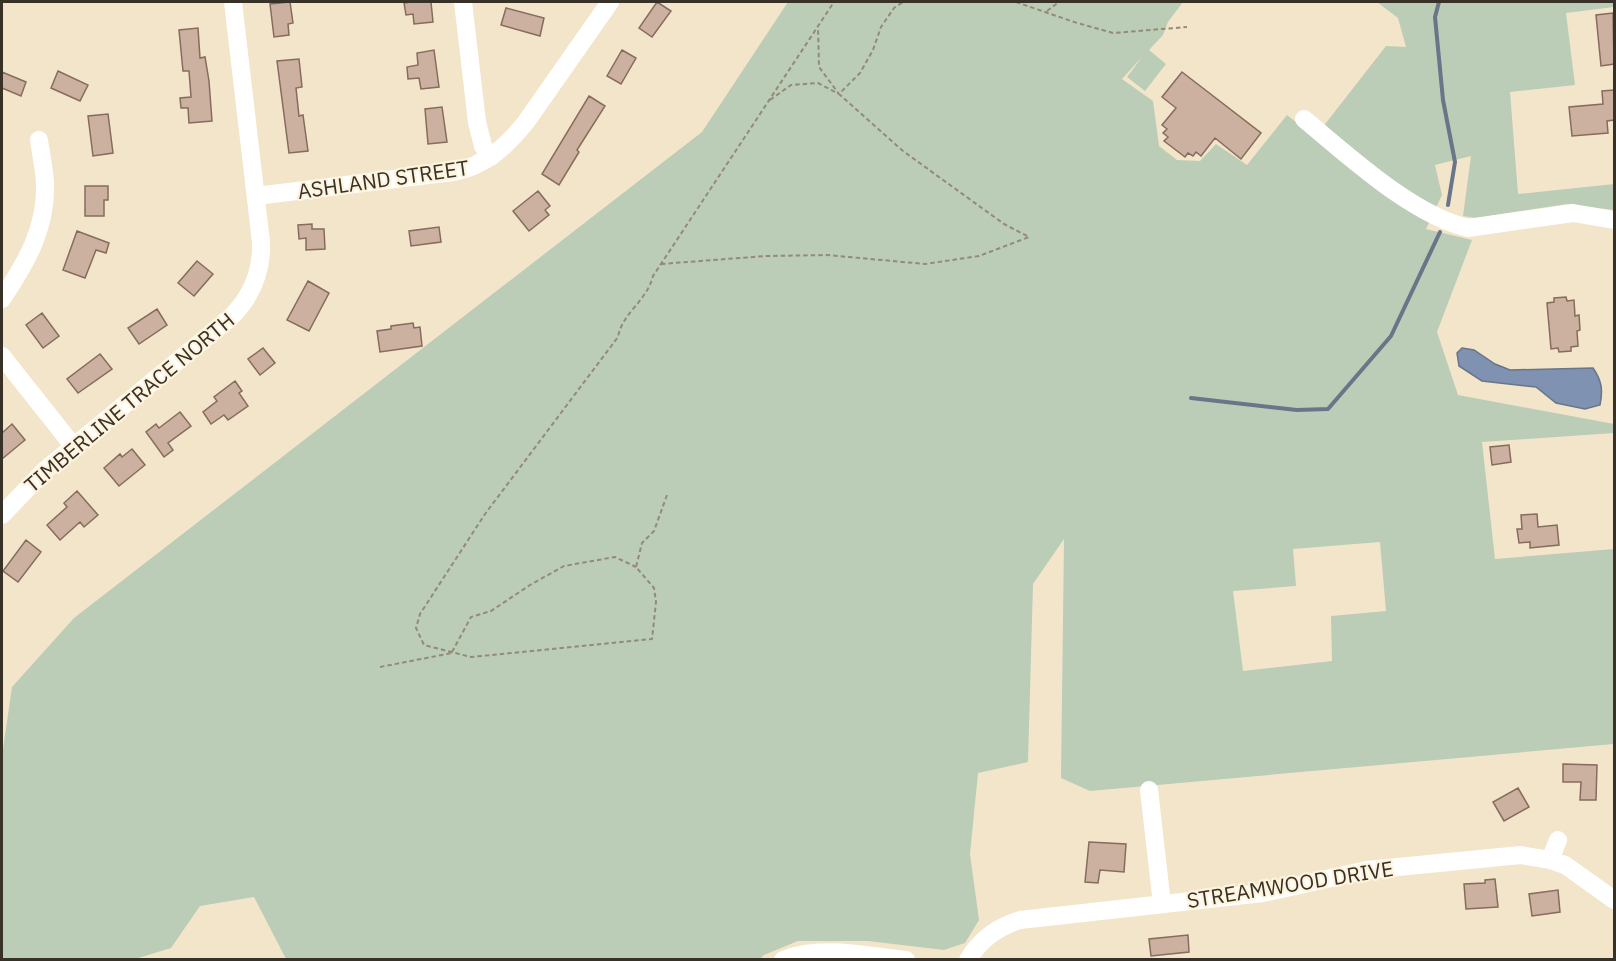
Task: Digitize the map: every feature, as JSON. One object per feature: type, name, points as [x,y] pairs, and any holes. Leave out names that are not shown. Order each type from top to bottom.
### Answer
[{"type":"street","name":"TIMBERLINE TRACE NORTH","points":[[2,515],[44,471],[231,317],[244,302],[256,279],[260,264],[261,242],[233,2]]},
{"type":"street","points":[[463,2],[477,122],[483,146],[491,157]]},
{"type":"street","name":"ASHLAND STREET","points":[[256,196],[453,172],[479,165],[511,140],[526,122],[610,2]]},
{"type":"street","points":[[1304,119],[1360,165],[1425,212],[1455,225],[1468,228],[1573,213],[1614,220]]},
{"type":"street","points":[[2,299],[30,255],[42,218],[45,182],[39,140]]},
{"type":"street","points":[[2,356],[74,447]]},
{"type":"street","points":[[1149,790],[1162,904]]},
{"type":"street","points":[[1550,860],[1558,840]]},
{"type":"street","name":"STREAMWOOD DRIVE","points":[[968,960],[987,936],[1007,924],[1020,920],[1273,891],[1367,870],[1507,855],[1535,856],[1565,865],[1614,900]]},
{"type":"street","points":[[783,960],[796,955],[819,952],[906,960]]},
{"type":"path","points":[[454,652],[471,617],[491,610],[564,566],[615,557],[636,567],[654,588],[656,602],[652,639],[471,657],[424,645],[416,628],[420,614],[485,514],[618,337],[620,326],[650,288],[653,276],[834,2]]},
{"type":"path","points":[[838,94],[860,73],[873,50],[881,27],[894,8],[903,2]]},
{"type":"path","points":[[1016,2],[1113,33],[1186,27]]},
{"type":"path","points":[[1046,12],[1059,2]]},
{"type":"path","points":[[818,26],[819,67],[838,94]]},
{"type":"path","points":[[661,264],[766,256],[827,255],[925,264],[979,256],[1029,237],[1004,224],[903,151],[838,94],[818,83],[791,85],[769,101]]},
{"type":"path","points":[[636,567],[642,543],[654,531],[667,495]]},
{"type":"path","points":[[380,667],[454,652]]},
{"type":"green space","points":[[788,2],[1183,2],[1168,22],[1163,35],[1149,50],[1166,64],[1145,91],[1127,77],[1142,57],[1122,79],[1153,101],[1159,146],[1177,160],[1200,161],[1216,144],[1247,165],[1287,115],[1315,137],[1386,46],[1406,47],[1398,18],[1377,2],[1614,2],[1614,7],[1566,13],[1575,85],[1510,92],[1518,194],[1614,184],[1614,210],[1567,204],[1476,218],[1463,216],[1471,156],[1435,165],[1442,195],[1426,229],[1472,240],[1437,332],[1458,395],[1614,424],[1614,433],[1482,442],[1495,559],[1614,549],[1614,744],[1090,791],[1061,778],[1064,539],[1033,584],[1028,762],[978,773],[970,854],[979,920],[965,943],[944,950],[868,941],[798,941],[764,955],[759,960],[286,959],[254,897],[200,906],[171,948],[135,959],[2,958],[2,756],[12,687],[74,618],[702,132]],"holes":[[[1380,542],[1386,611],[1331,616],[1332,661],[1243,671],[1233,591],[1296,586],[1293,549]]]},
{"type":"water","points":[[1462,348],[1474,350],[1495,364],[1510,370],[1593,368],[1601,386],[1600,405],[1585,409],[1556,403],[1536,387],[1482,381],[1459,366],[1457,353]]},
{"type":"building","points":[[290,2],[293,23],[288,24],[289,35],[274,37],[270,4]]},
{"type":"building","points":[[431,2],[433,22],[414,24],[413,14],[406,15],[404,3]]},
{"type":"building","points":[[657,2],[671,11],[652,37],[639,28]]},
{"type":"building","points":[[506,8],[544,18],[540,36],[501,25]]},
{"type":"building","points":[[1613,13],[1614,64],[1601,66],[1596,15]]},
{"type":"building","points":[[198,28],[200,58],[205,57],[209,81],[212,121],[189,123],[188,108],[181,108],[180,98],[191,97],[189,71],[183,71],[179,30]]},
{"type":"building","points":[[434,50],[439,87],[421,89],[419,78],[408,79],[407,67],[418,65],[417,53]]},
{"type":"building","points":[[622,50],[636,58],[621,84],[607,76]]},
{"type":"building","points":[[299,59],[302,87],[296,88],[299,116],[303,115],[308,151],[289,153],[277,61]]},
{"type":"building","points":[[58,71],[88,85],[80,101],[51,88]]},
{"type":"building","points":[[2,72],[26,82],[21,96],[2,88]]},
{"type":"building","points":[[1182,72],[1261,133],[1241,159],[1215,138],[1201,156],[1196,152],[1193,156],[1188,153],[1185,157],[1164,141],[1168,137],[1163,133],[1167,129],[1162,125],[1176,108],[1162,97]]},
{"type":"building","points":[[1614,90],[1614,120],[1607,121],[1608,133],[1572,136],[1569,107],[1603,104],[1602,91]]},
{"type":"building","points":[[589,96],[605,106],[577,150],[579,152],[559,185],[542,174]]},
{"type":"building","points":[[442,107],[447,142],[428,144],[425,109]]},
{"type":"building","points":[[108,114],[113,153],[93,156],[88,116]]},
{"type":"building","points":[[85,186],[108,186],[108,200],[104,200],[104,216],[85,216]]},
{"type":"building","points":[[538,191],[550,206],[545,210],[549,215],[529,231],[513,211]]},
{"type":"building","points":[[312,224],[312,229],[324,229],[325,249],[306,250],[306,238],[299,239],[298,225]]},
{"type":"building","points":[[439,227],[441,242],[411,246],[409,231]]},
{"type":"building","points":[[77,231],[109,243],[106,253],[96,250],[85,278],[63,270]]},
{"type":"building","points":[[197,261],[213,274],[194,296],[178,283]]},
{"type":"building","points":[[308,281],[329,293],[309,331],[287,320]]},
{"type":"building","points":[[1566,297],[1567,301],[1574,300],[1575,316],[1579,315],[1578,346],[1571,347],[1571,351],[1559,352],[1558,348],[1551,349],[1547,303],[1554,302],[1554,298]]},
{"type":"building","points":[[157,309],[167,325],[139,344],[128,328]]},
{"type":"building","points":[[42,313],[59,336],[43,348],[26,325]]},
{"type":"building","points":[[413,323],[414,328],[420,327],[422,346],[380,352],[377,331],[391,329],[391,326]]},
{"type":"building","points":[[263,348],[275,363],[260,375],[248,359]]},
{"type":"building","points":[[100,354],[112,369],[78,393],[67,379]]},
{"type":"building","points":[[235,381],[242,391],[239,393],[248,406],[228,420],[224,415],[211,424],[203,412],[217,401],[214,397]]},
{"type":"building","points":[[180,412],[191,426],[168,443],[173,450],[164,457],[146,432],[156,424],[159,428]]},
{"type":"building","points":[[12,424],[25,440],[2,459],[2,433]]},
{"type":"building","points":[[1509,445],[1511,462],[1492,465],[1490,447]]},
{"type":"building","points":[[132,449],[145,465],[119,486],[104,468],[120,454],[122,457]]},
{"type":"building","points":[[77,491],[98,515],[84,527],[80,522],[60,540],[47,525],[67,507],[64,503]]},
{"type":"building","points":[[1537,514],[1538,527],[1557,525],[1559,545],[1530,548],[1530,542],[1519,543],[1517,529],[1522,529],[1521,515]]},
{"type":"building","points":[[26,540],[41,552],[18,582],[3,571]]},
{"type":"building","points":[[1563,764],[1597,765],[1596,800],[1580,800],[1581,782],[1563,782]]},
{"type":"building","points":[[1518,788],[1529,807],[1504,821],[1493,802]]},
{"type":"building","points":[[1089,842],[1126,844],[1124,872],[1100,870],[1098,883],[1085,882]]},
{"type":"building","points":[[1495,879],[1498,907],[1466,909],[1464,884],[1485,883],[1485,880]]},
{"type":"building","points":[[1558,890],[1560,912],[1532,916],[1529,894]]},
{"type":"building","points":[[1188,935],[1189,952],[1151,956],[1149,939]]},
{"type":"waterway","points":[[1439,2],[1435,17],[1443,100],[1455,162],[1448,205]]},
{"type":"waterway","points":[[1191,398],[1297,410],[1328,409],[1391,336],[1440,232]]}]
